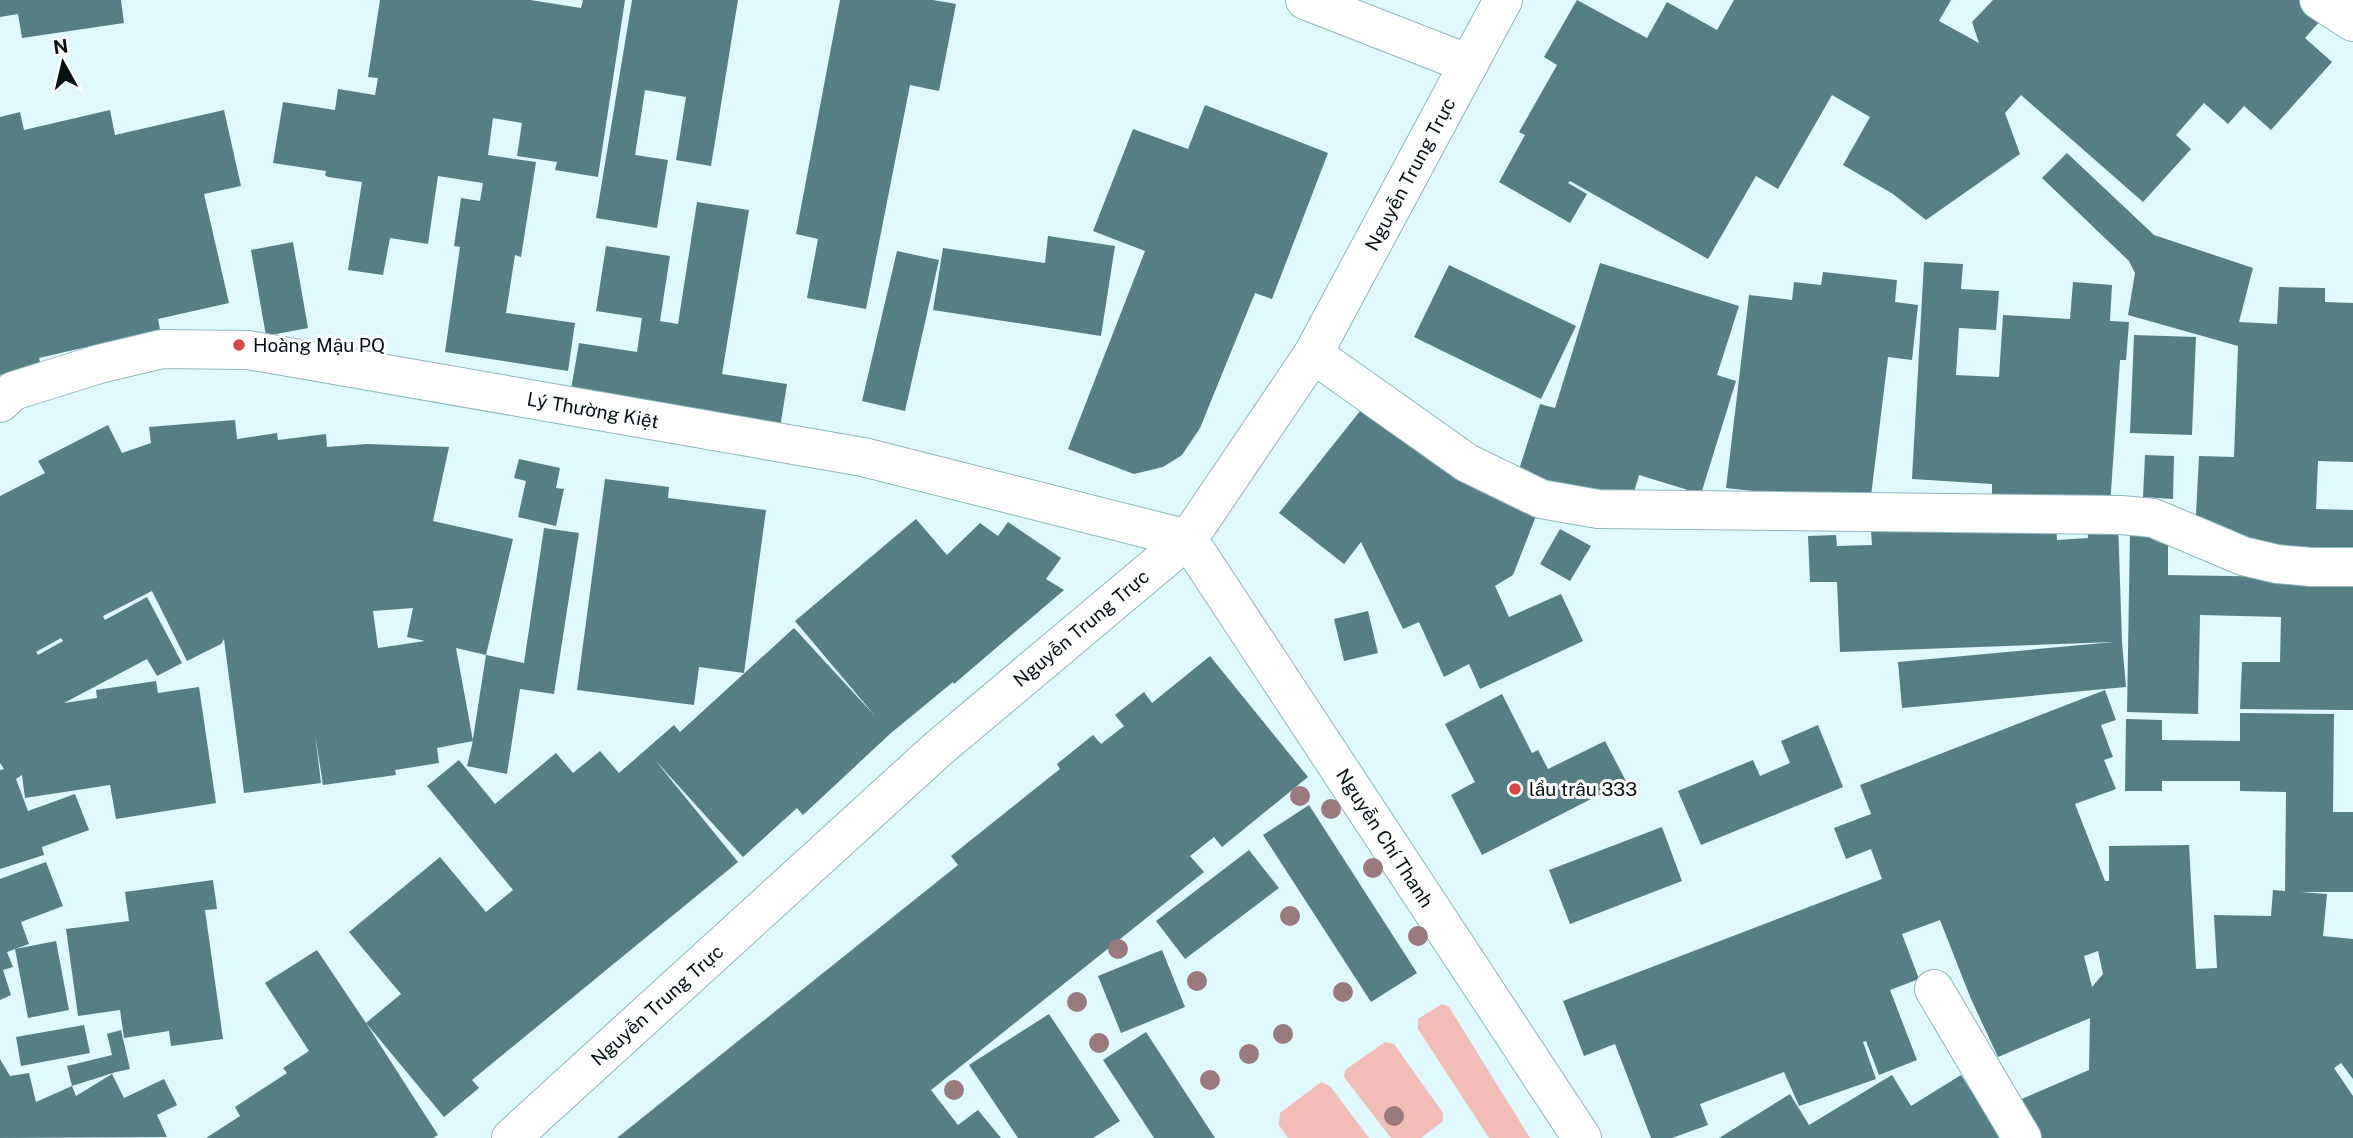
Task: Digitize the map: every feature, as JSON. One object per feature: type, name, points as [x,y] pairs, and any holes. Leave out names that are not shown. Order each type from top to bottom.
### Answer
[{"type":"street","points":[[1305,0],[1469,64]]},
{"type":"street","name":"Nguyễn Trung Trực","points":[[511,1138],[939,747],[1188,538],[1313,354],[1503,0]]},
{"type":"street","points":[[2319,0],[2353,22]]},
{"type":"street","name":"Lý Thường Kiệt","points":[[0,402],[13,391],[99,364],[162,349],[248,350],[863,457],[1188,538]]},
{"type":"street","points":[[1313,354],[1467,463],[1541,499],[1598,509],[2121,515],[2153,518],[2242,556],[2277,564],[2353,567]]},
{"type":"street","name":"Nguyễn Chí Thanh","points":[[1188,538],[1582,1138]]},
{"type":"street","points":[[1934,989],[2022,1138]]},
{"type":"shaded area","points":[[1442,1004],[1449,1007],[1530,1138],[1489,1138],[1418,1029],[1418,1019]]},
{"type":"shaded area","points":[[1385,1042],[1394,1044],[1443,1113],[1443,1121],[1421,1138],[1391,1138],[1344,1077],[1345,1070]]},
{"type":"shaded area","points":[[1321,1082],[1330,1086],[1369,1138],[1288,1138],[1279,1125],[1280,1113]]},
{"type":"building","points":[[0,0],[121,0],[124,23],[22,38],[18,14],[0,17]]},
{"type":"building","points":[[380,0],[530,0],[581,8],[583,0],[625,0],[598,177],[555,170],[557,162],[517,156],[522,123],[493,118],[488,155],[536,162],[521,257],[515,255],[506,313],[575,323],[568,371],[445,352],[460,247],[454,246],[461,198],[480,201],[483,183],[438,176],[428,244],[390,238],[383,275],[348,270],[362,182],[328,177],[325,175],[326,171],[273,163],[283,102],[335,110],[338,89],[375,95],[378,78],[368,77]]},
{"type":"building","points":[[632,0],[738,0],[711,166],[676,160],[686,97],[645,90],[635,155],[668,160],[657,228],[596,218]]},
{"type":"building","points":[[840,0],[933,0],[956,4],[939,91],[910,85],[866,309],[807,298],[818,239],[796,234]]},
{"type":"building","points":[[1577,0],[1647,38],[1667,2],[1717,30],[1734,0],[1951,0],[1939,21],[1979,43],[1972,22],[1993,0],[2300,0],[2322,19],[2305,38],[2332,62],[2271,130],[2244,106],[2228,124],[2204,103],[2176,135],[2191,149],[2143,202],[2021,95],[2005,113],[2020,154],[1926,220],[1893,194],[1843,165],[1870,117],[1832,95],[1778,189],[1756,176],[1708,259],[1570,181],[1568,183],[1587,194],[1570,223],[1499,182],[1525,135],[1519,132],[1557,65],[1544,57]]},
{"type":"building","points":[[1205,105],[1328,153],[1272,299],[1255,293],[1200,428],[1182,455],[1163,467],[1134,474],[1068,449],[1145,251],[1093,231],[1133,129],[1188,149]]},
{"type":"building","points":[[110,110],[115,135],[224,110],[241,186],[204,194],[229,303],[158,319],[160,330],[39,358],[41,366],[0,375],[0,117],[20,112],[24,130]]},
{"type":"building","points":[[2067,153],[2154,235],[2253,268],[2239,322],[2277,324],[2279,287],[2325,288],[2325,302],[2353,303],[2353,462],[2318,461],[2316,509],[2353,510],[2353,553],[2233,548],[2195,534],[2199,456],[2234,457],[2238,346],[2128,315],[2135,273],[2129,261],[2042,178]]},
{"type":"building","points":[[697,202],[749,210],[722,374],[787,384],[780,428],[570,395],[579,343],[637,352],[642,318],[596,311],[606,246],[670,256],[660,321],[678,324]]},
{"type":"building","points":[[1048,236],[1115,246],[1101,336],[933,310],[943,248],[1045,263]]},
{"type":"building","points":[[293,242],[308,328],[266,336],[251,250]]},
{"type":"building","points":[[897,251],[939,260],[905,411],[862,401]]},
{"type":"building","points":[[1924,262],[1963,264],[1961,289],[1999,291],[1996,330],[1959,328],[1956,375],[1999,377],[2003,315],[2070,319],[2073,282],[2112,285],[2110,321],[2129,322],[2126,360],[2120,360],[2110,506],[1992,499],[1992,484],[1912,479]]},
{"type":"building","points":[[1600,263],[1739,306],[1717,375],[1736,381],[1701,494],[1639,475],[1631,502],[1517,476],[1540,404],[1555,408]]},
{"type":"building","points":[[1449,265],[1576,326],[1541,399],[1414,337]]},
{"type":"building","points":[[1823,272],[1897,280],[1895,302],[1918,305],[1912,360],[1888,357],[1870,504],[1726,488],[1749,295],[1792,300],[1794,282],[1821,285]]},
{"type":"building","points":[[2134,335],[2196,337],[2192,435],[2130,433]]},
{"type":"building","points":[[1368,401],[1536,516],[1513,575],[1495,586],[1509,617],[1561,594],[1583,641],[1480,689],[1469,664],[1444,677],[1419,622],[1403,629],[1361,542],[1344,564],[1279,513]]},
{"type":"building","points":[[235,420],[237,439],[277,433],[278,440],[326,434],[327,447],[367,444],[449,447],[433,521],[513,539],[486,655],[524,663],[544,528],[579,533],[554,694],[520,689],[507,774],[467,766],[473,741],[437,748],[439,763],[395,770],[396,775],[323,785],[315,734],[321,783],[244,793],[224,639],[221,644],[187,661],[152,591],[103,616],[105,620],[147,597],[182,663],[157,676],[147,659],[64,703],[97,698],[96,690],[156,681],[158,693],[199,687],[216,803],[116,819],[110,785],[25,798],[22,775],[16,779],[28,811],[75,794],[89,830],[42,847],[44,855],[0,869],[0,770],[4,769],[0,763],[0,496],[45,473],[38,461],[108,425],[122,453],[151,443],[149,427]],"holes":[[[413,608],[407,637],[425,641],[378,648],[373,611]],[[61,638],[63,641],[38,655],[36,652]],[[456,648],[486,655],[473,740]]]},
{"type":"building","points":[[2145,455],[2174,456],[2173,499],[2143,497]]},
{"type":"building","points":[[519,459],[560,468],[556,488],[564,489],[556,526],[518,517],[526,481],[514,478]]},
{"type":"building","points":[[605,479],[669,487],[668,498],[766,510],[744,673],[699,667],[694,705],[577,690]]},
{"type":"building","points":[[916,519],[947,555],[980,523],[998,536],[1008,522],[1061,558],[1046,579],[1064,590],[954,684],[953,682],[891,733],[803,815],[797,808],[743,857],[655,760],[738,862],[472,1080],[479,1088],[444,1117],[366,1023],[401,994],[349,932],[440,857],[486,912],[513,890],[427,786],[459,760],[495,804],[556,753],[573,773],[600,751],[619,773],[674,725],[680,732],[794,628],[876,717],[795,621]]},
{"type":"building","points":[[2118,521],[2126,687],[1902,708],[1898,662],[2114,642],[1840,652],[1837,582],[1810,582],[1808,536],[1836,535],[1837,546],[1872,545],[1871,530],[2056,523],[2057,540],[2088,538],[2087,522]]},
{"type":"building","points":[[1560,529],[1591,546],[1570,581],[1540,564]]},
{"type":"building","points":[[2130,533],[2168,533],[2168,575],[2353,578],[2353,710],[2240,709],[2242,662],[2280,662],[2281,617],[2200,615],[2198,714],[2127,712]]},
{"type":"building","points":[[1368,611],[1378,653],[1344,661],[1334,619]]},
{"type":"building","points":[[1210,656],[1308,777],[1222,847],[1214,837],[1190,856],[1204,872],[931,1090],[958,1125],[978,1110],[1001,1138],[617,1138],[958,865],[951,856],[1060,769],[1057,764],[1093,735],[1101,744],[1124,726],[1115,715],[1144,692],[1152,703]]},
{"type":"building","points":[[2105,690],[2116,720],[2101,725],[2113,757],[2104,760],[2116,789],[2075,804],[2105,881],[2109,881],[2109,846],[2189,845],[2196,969],[2217,968],[2214,915],[2271,916],[2273,890],[2285,891],[2286,792],[2240,791],[2240,781],[2162,781],[2162,791],[2125,791],[2126,719],[2162,720],[2162,740],[2240,741],[2240,713],[2334,714],[2333,812],[2353,812],[2353,892],[2300,892],[2327,894],[2323,936],[2353,939],[2353,1079],[2341,1063],[2334,1068],[2353,1096],[2353,1138],[2037,1138],[2017,1101],[2089,1070],[2090,1018],[1998,1057],[1971,999],[1940,920],[1902,934],[1919,979],[1890,990],[1917,1060],[1879,1075],[1866,1041],[1863,1042],[1876,1079],[1799,1106],[1784,1072],[1700,1104],[1708,1125],[1672,1138],[1651,1138],[1615,1044],[1584,1056],[1563,1001],[1882,879],[1871,849],[1846,859],[1834,828],[1871,814],[1860,785]],"holes":[[[2098,951],[2103,974],[2092,987],[2084,956]]]},
{"type":"building","points":[[1502,694],[1532,753],[1538,750],[1548,769],[1605,741],[1626,781],[1482,855],[1451,795],[1475,782],[1445,724]]},
{"type":"building","points":[[1818,725],[1843,787],[1701,845],[1678,791],[1753,760],[1760,776],[1790,763],[1781,741]]},
{"type":"building","points":[[1309,805],[1417,973],[1371,1002],[1263,835]]},
{"type":"building","points":[[1662,827],[1682,881],[1570,924],[1549,870]]},
{"type":"building","points":[[1249,850],[1279,888],[1185,959],[1156,921]]},
{"type":"building","points":[[46,862],[63,906],[21,922],[29,944],[7,952],[13,967],[3,970],[11,995],[0,1000],[0,879]]},
{"type":"building","points":[[213,880],[217,909],[205,910],[223,1039],[171,1046],[169,1031],[124,1038],[120,1010],[78,1016],[66,929],[129,921],[125,892]]},
{"type":"building","points":[[56,941],[69,1010],[28,1018],[15,949]]},
{"type":"building","points":[[317,950],[438,1135],[433,1138],[206,1138],[240,1116],[235,1107],[287,1073],[283,1068],[309,1051],[265,983]]},
{"type":"building","points":[[1162,950],[1185,1007],[1121,1033],[1098,976]]},
{"type":"building","points":[[1049,1014],[1120,1121],[1093,1138],[1018,1138],[969,1065]]},
{"type":"building","points":[[84,1025],[90,1053],[21,1066],[16,1037]]},
{"type":"building","points":[[121,1030],[130,1069],[72,1086],[67,1066],[112,1055],[107,1034]]},
{"type":"building","points":[[1146,1032],[1215,1138],[1154,1138],[1103,1060]]},
{"type":"building","points":[[0,1059],[10,1076],[29,1073],[36,1102],[72,1086],[76,1096],[112,1074],[124,1098],[164,1079],[177,1105],[157,1115],[167,1137],[0,1138]]},
{"type":"building","points":[[1892,1075],[1911,1106],[1961,1075],[2001,1138],[1719,1138],[1790,1094],[1809,1125]]},
{"type":"place","name":"Hoàng Mậu PQ","points":[[239,345]]},
{"type":"place","name":"lẩu trâu 333","points":[[1515,789]]}]
